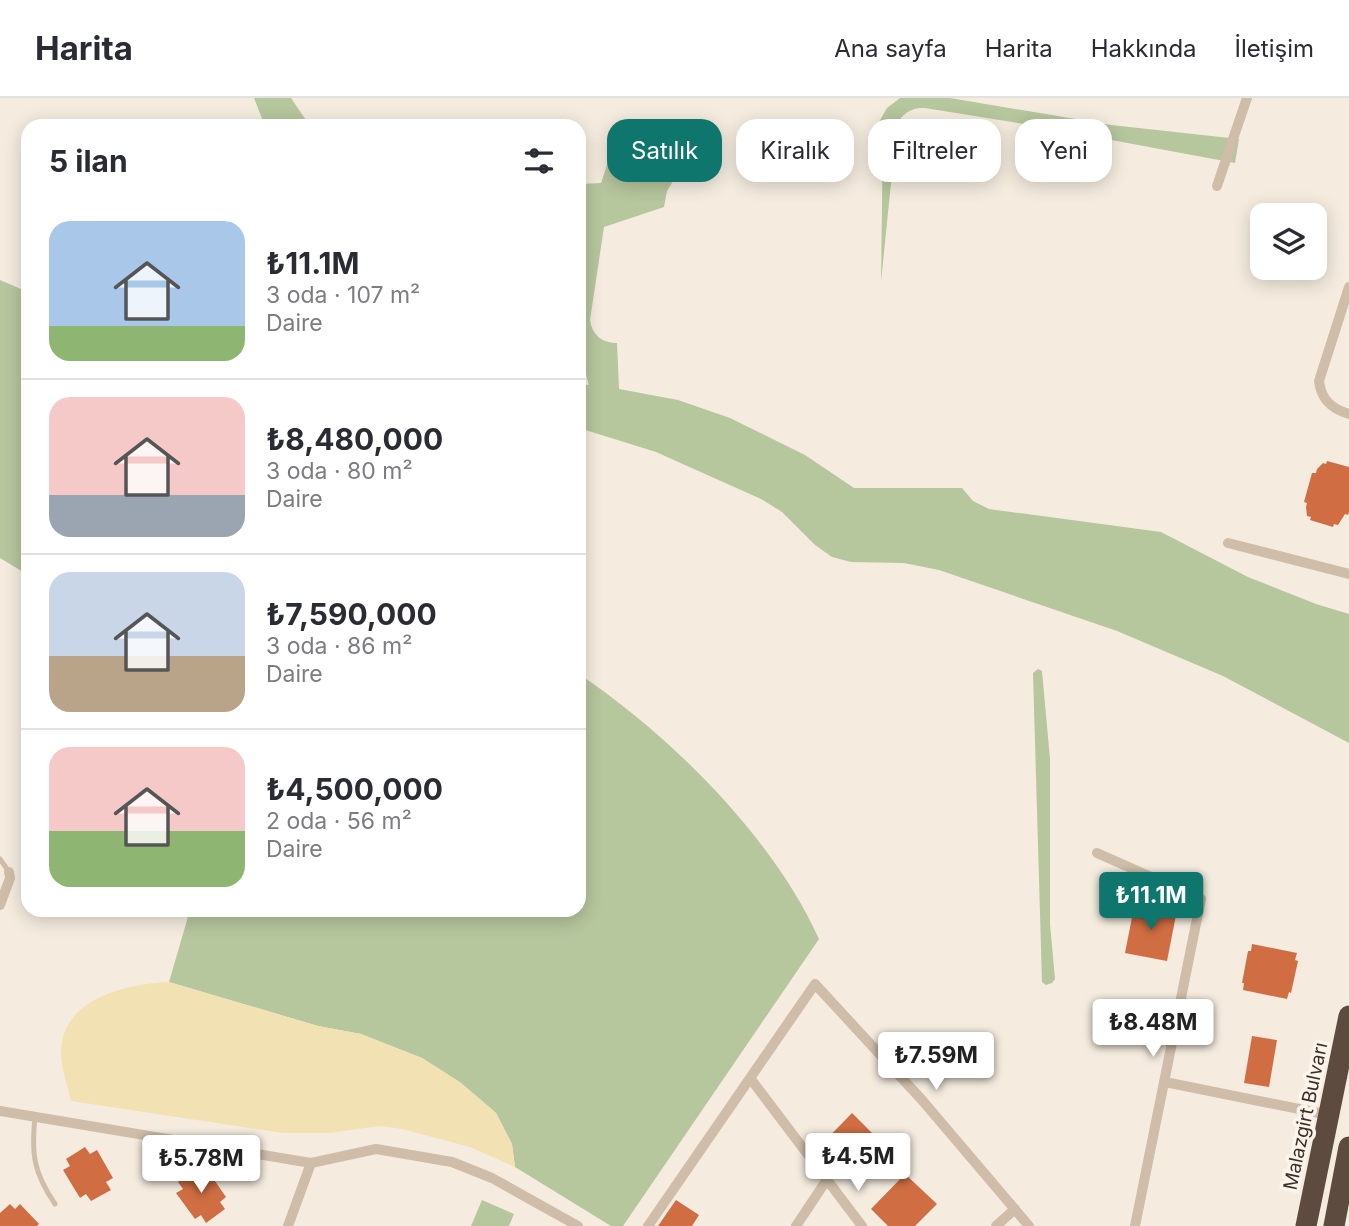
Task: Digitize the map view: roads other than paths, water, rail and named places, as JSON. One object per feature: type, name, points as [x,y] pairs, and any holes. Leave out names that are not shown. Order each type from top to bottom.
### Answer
[{"type":"highway","name":"Malazgirt Bulvarı","points":[[1306,1226],[1349,1016]]},
{"type":"highway","points":[[1334,1226],[1349,1147]]},
{"type":"street","points":[[1217,186],[1247,98]]},
{"type":"street","points":[[1349,287],[1319,382],[1321,392],[1328,403],[1349,414]]},
{"type":"street","points":[[1228,543],[1349,574]]},
{"type":"street","points":[[1097,853],[1201,899],[1135,1226]]},
{"type":"street","points":[[0,905],[10,878],[9,872]]},
{"type":"street","points":[[648,1226],[815,984],[922,1100],[1029,1226]]},
{"type":"street","points":[[750,1078],[862,1226]]},
{"type":"street","points":[[1165,1082],[1329,1115]]},
{"type":"street","points":[[0,1111],[311,1163],[376,1149],[452,1163],[492,1178],[578,1226]]},
{"type":"street","points":[[288,1226],[311,1163]]},
{"type":"street","points":[[796,1226],[828,1178]]},
{"type":"street","points":[[996,1226],[1015,1209]]},
{"type":"lane","points":[[0,859],[9,872]]},
{"type":"lane","points":[[36,1117],[33,1159],[41,1181],[55,1204]]}]
